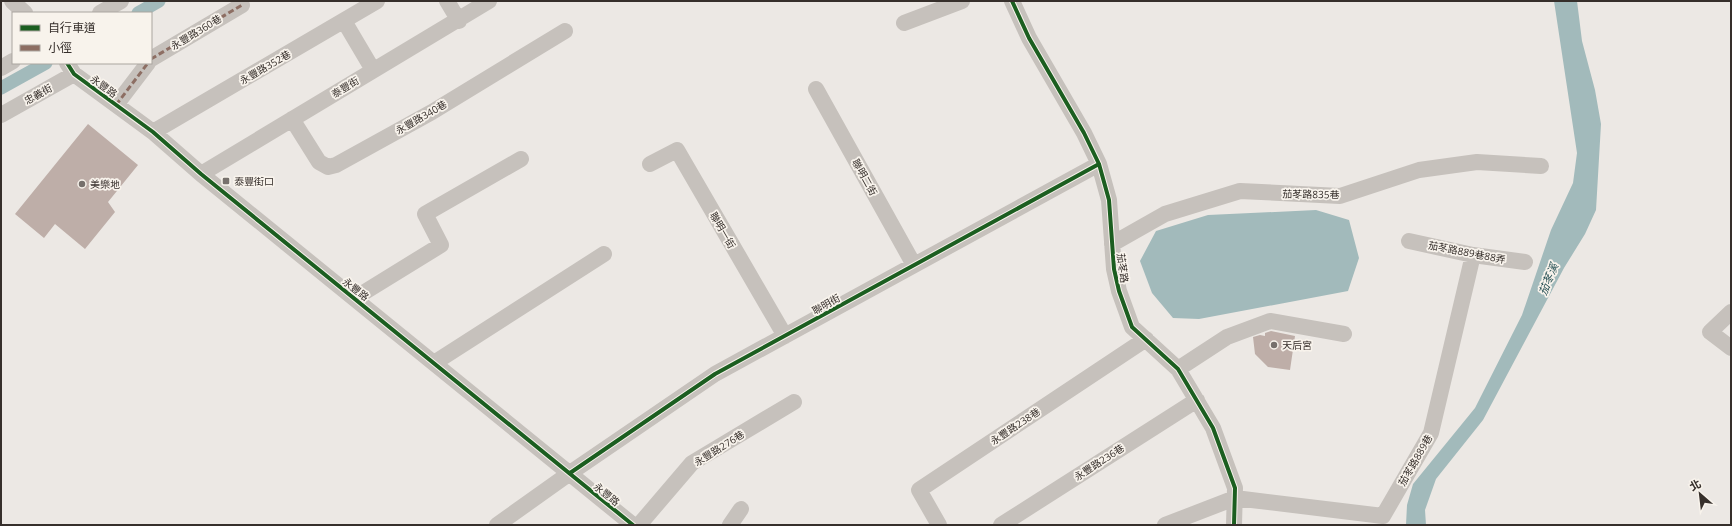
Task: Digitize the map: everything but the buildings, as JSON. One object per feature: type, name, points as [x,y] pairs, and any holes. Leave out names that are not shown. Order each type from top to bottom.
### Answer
[{"type":"street","points":[[12,1],[23,12]]},
{"type":"street","points":[[102,12],[121,1]]},
{"type":"street","name":"永豐路352巷","points":[[153,132],[376,1]]},
{"type":"street","points":[[447,1],[459,21]]},
{"type":"street","name":"泰豐街","points":[[201,174],[373,70],[459,21],[489,1]]},
{"type":"street","points":[[904,23],[962,1]]},
{"type":"street","name":"茄苳路","points":[[1012,1],[1029,38],[1084,133],[1099,164],[1109,200],[1114,269],[1119,291],[1132,327],[1178,369],[1213,428],[1235,488],[1234,525]]},
{"type":"street","name":"永豐路360巷","points":[[152,58],[242,5]]},
{"type":"street","points":[[344,21],[373,70]]},
{"type":"street","name":"永豐路340巷","points":[[292,119],[319,162],[328,167],[336,166],[432,112],[565,31]]},
{"type":"street","points":[[1,68],[12,62]]},
{"type":"street","points":[[116,105],[147,64]]},
{"type":"street","name":"永豐路","points":[[70,68],[116,105],[153,132],[201,174],[633,525]]},
{"type":"street","name":"忠義街","points":[[1,115],[70,68]]},
{"type":"street","name":"聯明二街","points":[[816,89],[914,265]]},
{"type":"street","name":"聯明一街","points":[[650,164],[677,150],[785,336]]},
{"type":"street","points":[[355,298],[441,245],[425,214],[521,159]]},
{"type":"street","name":"茄苳路835巷","points":[[1112,244],[1165,214],[1240,191],[1340,196],[1419,170],[1477,162],[1541,166]]},
{"type":"street","name":"聯明街","points":[[497,525],[715,374],[1099,164]]},
{"type":"street","name":"茄苳路889巷88弄","points":[[1409,241],[1473,255],[1525,262]]},
{"type":"street","points":[[434,363],[604,254]]},
{"type":"street","name":"茄苳路889巷","points":[[1235,498],[1383,516],[1431,433],[1473,255]]},
{"type":"street","points":[[1731,312],[1710,332],[1731,348]]},
{"type":"street","points":[[1178,369],[1227,337],[1270,321],[1344,334]]},
{"type":"street","name":"永豐路238巷","points":[[939,525],[919,490],[1146,339]]},
{"type":"street","name":"永豐路236巷","points":[[1001,525],[1197,400]]},
{"type":"street","name":"永豐路276巷","points":[[639,525],[692,463],[794,402]]},
{"type":"street","points":[[1165,525],[1235,498]]},
{"type":"street","points":[[730,525],[741,509]]},
{"type":"water","name":"茄苳溪","points":[[1554,1],[1577,1],[1582,41],[1595,90],[1601,124],[1596,210],[1585,234],[1564,268],[1483,420],[1436,479],[1425,510],[1426,525],[1406,525],[1407,505],[1413,484],[1475,408],[1522,315],[1551,230],[1573,183],[1577,153]]},
{"type":"water","points":[[1316,210],[1349,220],[1359,258],[1348,291],[1199,319],[1173,318],[1152,293],[1140,261],[1156,231],[1208,215]]},
{"type":"waterway","points":[[140,12],[159,1]]},
{"type":"waterway","points":[[1,88],[44,64]]},
{"type":"marked path","points":[[152,58],[242,5]]},
{"type":"marked path","points":[[116,105],[147,64]]},
{"type":"cycle path","points":[[1012,1],[1029,38],[1084,133],[1099,164],[1109,200],[1114,269],[1119,291],[1132,327],[1178,369],[1213,428],[1235,488],[1234,525]]},
{"type":"cycle path","points":[[68,64],[74,74],[153,132],[201,174],[633,525]]},
{"type":"cycle path","points":[[570,473],[715,374],[1099,164]]},
{"type":"place","name":"泰豐街口","points":[[226,181]]},
{"type":"place","name":"美樂地","points":[[82,184]]},
{"type":"place","name":"天后宮","points":[[1274,345]]}]
